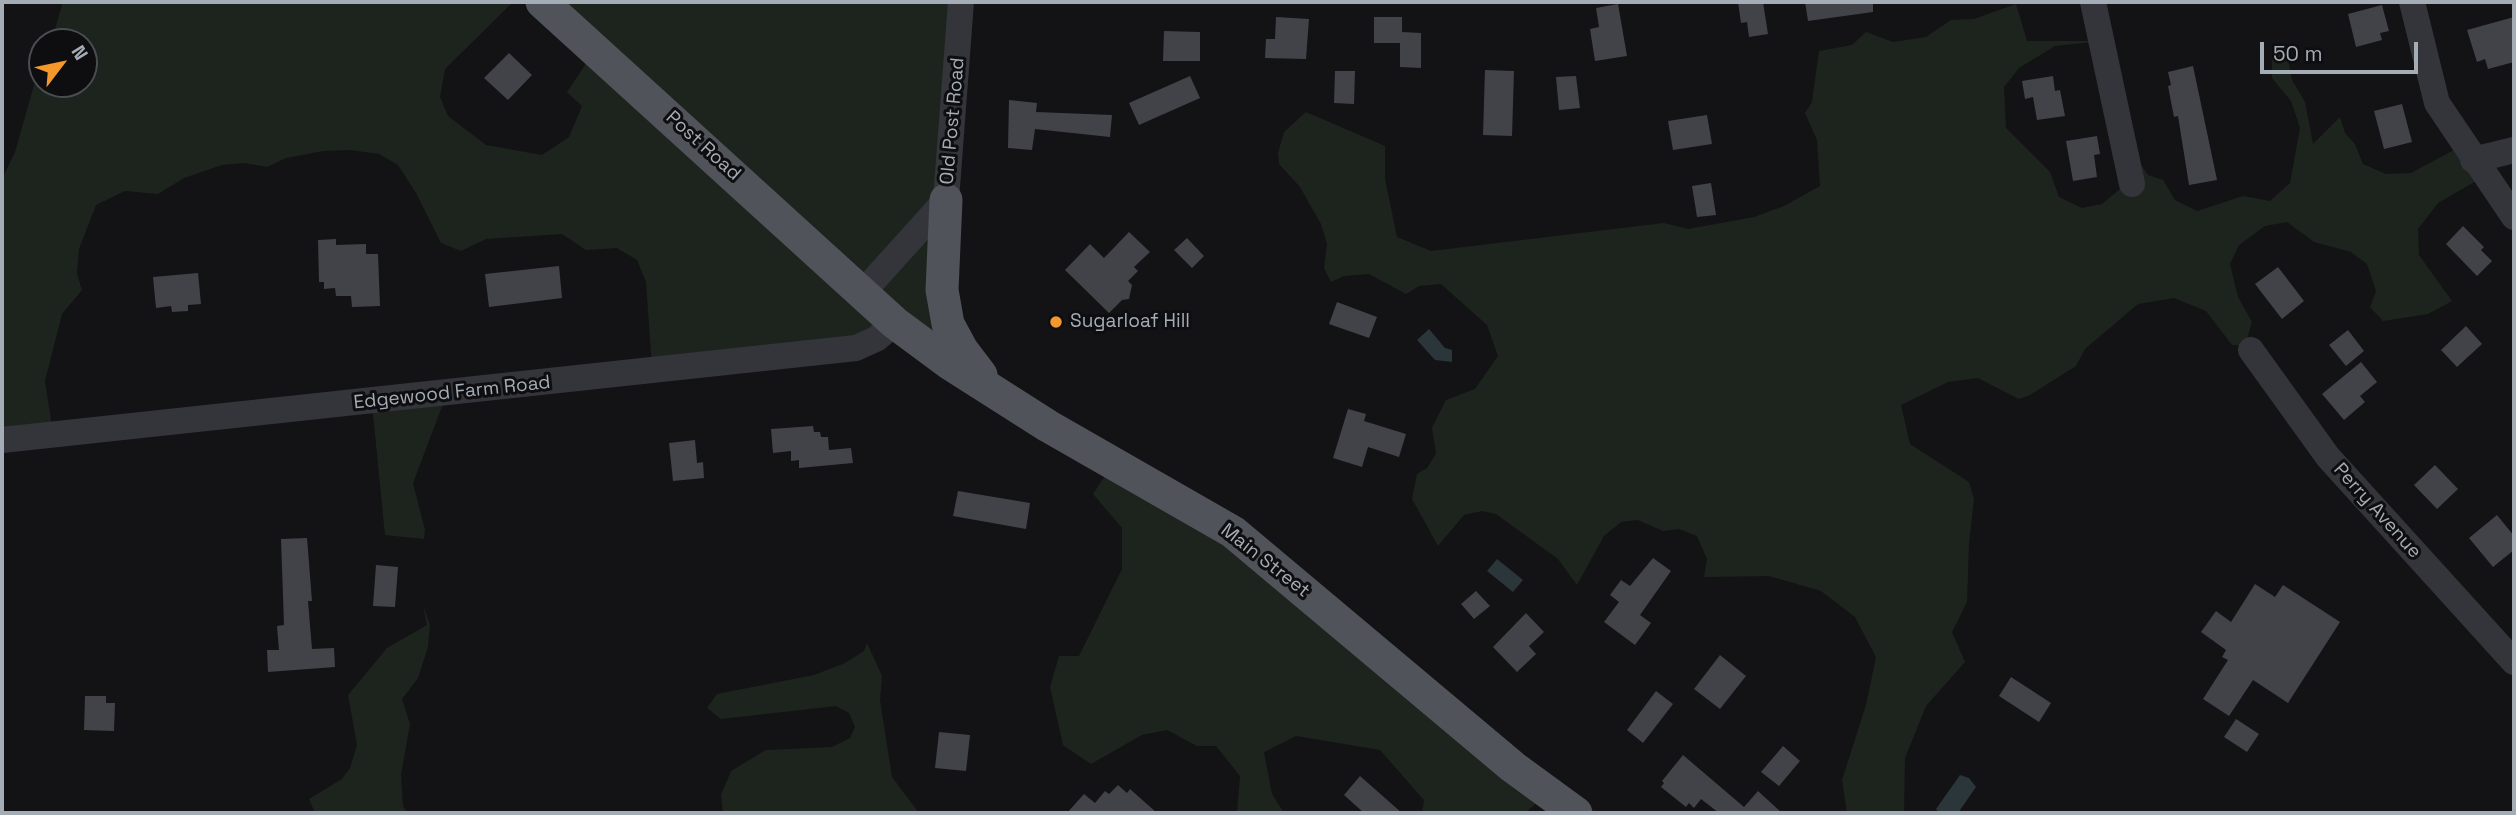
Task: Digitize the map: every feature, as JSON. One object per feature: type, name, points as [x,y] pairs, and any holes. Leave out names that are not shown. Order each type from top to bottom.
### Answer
[{"type":"main road","name":"Post Road","points":[[542,2],[863,292]]},
{"type":"main road","points":[[946,200],[942,290],[948,324],[962,351],[996,393]]},
{"type":"main road","name":"Main Street","points":[[863,292],[895,323],[996,393],[1233,532],[1513,767],[1576,813]]},
{"type":"street","name":"Old Post Road","points":[[863,292],[946,200],[961,2]]},
{"type":"street","points":[[2093,2],[2132,184]]},
{"type":"street","points":[[2412,2],[2437,103],[2514,217]]},
{"type":"street","points":[[2473,160],[2514,150]]},
{"type":"street","name":"Edgewood Farm Road","points":[[2,440],[856,348],[876,339],[895,323]]},
{"type":"street","name":"Perry Avenue","points":[[2251,350],[2328,457],[2514,662]]},
{"type":"shaded area","points":[[63,2],[513,2],[445,69],[440,97],[448,116],[486,145],[542,155],[569,137],[582,106],[567,92],[597,47],[548,2],[964,2],[945,287],[987,380],[882,337],[652,367],[646,282],[637,260],[617,248],[586,250],[562,234],[486,239],[461,251],[441,243],[416,193],[398,165],[379,154],[350,150],[323,151],[286,158],[267,167],[244,163],[222,165],[184,178],[158,194],[125,191],[96,205],[79,249],[77,274],[82,290],[62,314],[45,381],[53,433],[2,438],[2,179],[15,152],[30,98],[98,98],[98,28],[55,28]]},
{"type":"shaded area","points":[[2016,4],[2027,41],[2102,41],[2055,46],[2019,68],[2004,87],[2006,128],[2050,172],[2059,197],[2082,208],[2102,204],[2125,185],[2124,140],[2148,175],[2163,180],[2175,200],[2197,211],[2243,196],[2270,201],[2290,183],[2300,128],[2291,101],[2272,78],[2272,43],[2286,49],[2292,80],[2305,102],[2313,144],[2340,117],[2345,133],[2355,144],[2363,164],[2386,174],[2411,173],[2465,144],[2485,176],[2438,203],[2418,229],[2419,255],[2452,301],[2428,314],[2383,321],[2370,307],[2376,291],[2367,264],[2351,252],[2314,242],[2287,222],[2265,226],[2239,245],[2230,264],[2238,297],[2252,322],[2245,346],[2232,345],[2206,311],[2174,298],[2138,304],[2085,349],[2076,366],[2030,395],[2019,399],[1978,378],[1948,382],[1901,405],[1910,444],[1969,482],[1974,499],[1967,602],[1952,632],[1965,662],[1926,706],[1905,758],[1904,813],[1847,813],[1842,780],[1866,705],[1876,657],[1855,617],[1821,591],[1769,576],[1704,577],[1707,559],[1697,536],[1679,529],[1663,531],[1638,520],[1621,522],[1604,536],[1577,585],[1558,559],[1496,514],[1482,511],[1464,515],[1438,546],[1412,499],[1417,474],[1427,468],[1436,454],[1432,428],[1446,400],[1475,389],[1498,356],[1487,325],[1441,284],[1419,286],[1406,294],[1369,274],[1344,276],[1331,282],[1324,268],[1327,244],[1321,224],[1300,187],[1279,164],[1278,153],[1284,132],[1306,112],[1385,146],[1385,179],[1397,237],[1431,251],[1664,223],[1688,229],[1754,217],[1784,206],[1820,186],[1817,140],[1805,113],[1812,102],[1819,51],[1852,45],[1866,32],[1893,42],[1926,37],[1951,20],[1974,19]]},
{"type":"shaded area","points":[[1429,329],[1445,348],[1452,350],[1452,362],[1435,360],[1417,340]]},
{"type":"shaded area","points":[[446,396],[413,483],[425,530],[424,539],[385,535],[372,404]]},
{"type":"shaded area","points":[[1116,459],[1547,794],[1525,813],[1422,813],[1424,800],[1380,750],[1296,736],[1264,752],[1272,794],[1284,813],[1237,813],[1240,776],[1216,746],[1197,746],[1167,730],[1142,735],[1091,764],[1063,745],[1050,687],[1059,656],[1079,656],[1122,569],[1122,528],[1093,494]]},
{"type":"shaded area","points":[[1497,559],[1523,580],[1513,592],[1487,571]]},
{"type":"shaded area","points":[[423,605],[430,625],[428,647],[418,678],[402,699],[410,724],[401,775],[403,806],[407,813],[315,813],[309,799],[342,779],[350,768],[357,745],[348,695],[387,648],[427,625]]},
{"type":"shaded area","points":[[867,643],[882,676],[880,700],[892,777],[919,813],[723,813],[721,795],[731,771],[766,750],[832,747],[850,738],[855,727],[849,713],[836,706],[721,719],[707,708],[717,694],[814,675],[845,663],[864,651]]},
{"type":"shaded area","points":[[1960,775],[1969,778],[1976,787],[1958,813],[1939,813],[1936,809]]},
{"type":"building","points":[[1738,2],[1763,2],[1768,34],[1749,37],[1747,22],[1741,23]]},
{"type":"building","points":[[1805,2],[1873,2],[1873,12],[1808,21]]},
{"type":"building","points":[[1618,4],[1627,56],[1595,61],[1590,29],[1599,27],[1596,8]]},
{"type":"building","points":[[2382,5],[2389,31],[2380,33],[2382,40],[2356,47],[2348,14]]},
{"type":"building","points":[[1276,17],[1309,19],[1306,59],[1265,58],[1266,39],[1275,39]]},
{"type":"building","points":[[1374,17],[1402,17],[1402,32],[1421,33],[1421,68],[1400,67],[1400,43],[1374,43]]},
{"type":"building","points":[[2514,17],[2514,62],[2488,69],[2485,59],[2477,62],[2467,30]]},
{"type":"building","points":[[1164,31],[1200,32],[1200,61],[1163,61]]},
{"type":"building","points":[[509,53],[532,75],[508,100],[484,78]]},
{"type":"building","points":[[2193,66],[2217,180],[2189,185],[2178,116],[2174,117],[2168,86],[2171,85],[2168,72]]},
{"type":"building","points":[[1485,70],[1514,71],[1512,136],[1483,135]]},
{"type":"building","points":[[1335,71],[1355,71],[1354,104],[1334,103]]},
{"type":"building","points":[[1190,76],[1200,98],[1139,125],[1129,103]]},
{"type":"building","points":[[1576,76],[1580,108],[1559,110],[1556,77]]},
{"type":"building","points":[[2053,76],[2055,91],[2060,90],[2065,116],[2037,120],[2033,97],[2025,99],[2022,81]]},
{"type":"building","points":[[1009,100],[1037,103],[1036,112],[1112,115],[1110,137],[1035,129],[1032,150],[1008,148]]},
{"type":"building","points":[[2402,104],[2412,142],[2384,149],[2374,111]]},
{"type":"building","points":[[1707,115],[1712,144],[1673,150],[1668,121]]},
{"type":"building","points":[[2097,136],[2100,154],[2094,155],[2097,177],[2073,181],[2066,141]]},
{"type":"building","points":[[1711,183],[1716,215],[1697,217],[1692,186]]},
{"type":"building","points":[[2463,226],[2484,247],[2481,250],[2492,261],[2477,276],[2446,244]]},
{"type":"building","points":[[1129,232],[1150,252],[1134,267],[1138,271],[1128,281],[1132,285],[1129,299],[1122,300],[1109,313],[1065,270],[1090,244],[1104,258]]},
{"type":"building","points":[[1187,238],[1204,256],[1192,268],[1174,250]]},
{"type":"building","points":[[336,239],[336,245],[366,244],[366,254],[378,254],[380,306],[352,307],[351,296],[336,296],[335,288],[324,289],[324,282],[319,282],[318,240]]},
{"type":"building","points":[[559,266],[562,298],[489,307],[485,274]]},
{"type":"building","points":[[2278,267],[2304,301],[2282,319],[2255,284]]},
{"type":"building","points":[[198,273],[201,304],[188,305],[188,311],[172,312],[171,306],[156,308],[153,277]]},
{"type":"building","points":[[1337,302],[1377,317],[1369,338],[1329,324]]},
{"type":"building","points":[[2466,326],[2482,344],[2457,367],[2441,350]]},
{"type":"building","points":[[2348,330],[2364,351],[2346,366],[2329,345]]},
{"type":"building","points":[[2361,362],[2377,382],[2360,396],[2365,402],[2344,420],[2322,394]]},
{"type":"building","points":[[1348,409],[1366,414],[1364,421],[1406,434],[1399,457],[1368,447],[1362,467],[1333,458]]},
{"type":"building","points":[[813,426],[814,432],[820,432],[821,437],[828,437],[829,450],[851,448],[853,463],[799,468],[799,460],[791,461],[791,451],[773,453],[771,429]]},
{"type":"building","points":[[695,440],[697,463],[703,462],[704,478],[673,481],[669,443]]},
{"type":"building","points":[[2435,465],[2458,489],[2437,509],[2414,485]]},
{"type":"building","points":[[958,491],[1030,503],[1026,529],[953,516]]},
{"type":"building","points":[[2497,515],[2514,536],[2514,550],[2493,567],[2469,538]]},
{"type":"building","points":[[307,538],[312,601],[308,601],[312,649],[334,648],[335,667],[268,672],[267,650],[279,650],[277,626],[284,625],[281,539]]},
{"type":"building","points":[[1653,558],[1671,571],[1640,615],[1651,623],[1635,645],[1604,622],[1619,602],[1610,595],[1621,580],[1630,586]]},
{"type":"building","points":[[376,565],[398,567],[395,607],[373,606]]},
{"type":"building","points":[[2255,584],[2275,597],[2283,585],[2340,622],[2288,703],[2253,680],[2229,716],[2203,699],[2228,660],[2222,657],[2226,650],[2201,632],[2216,611],[2231,622]]},
{"type":"building","points":[[1476,591],[1490,606],[1474,619],[1461,604]]},
{"type":"building","points":[[1526,613],[1544,632],[1529,646],[1536,654],[1517,672],[1493,647]]},
{"type":"building","points":[[1720,655],[1746,676],[1720,709],[1694,689]]},
{"type":"building","points":[[2011,677],[2051,703],[2039,722],[1999,696]]},
{"type":"building","points":[[1656,691],[1673,704],[1643,743],[1627,730]]},
{"type":"building","points":[[85,696],[106,696],[106,703],[115,703],[114,731],[84,730]]},
{"type":"building","points":[[2236,719],[2259,734],[2247,752],[2224,737]]},
{"type":"building","points":[[939,732],[970,735],[966,771],[935,768]]},
{"type":"building","points":[[1783,746],[1800,761],[1779,786],[1761,772]]},
{"type":"building","points":[[1683,755],[1744,807],[1758,791],[1782,813],[1719,813],[1701,799],[1694,808],[1689,803],[1686,807],[1661,787],[1664,783],[1662,781]]},
{"type":"building","points":[[1360,776],[1402,813],[1364,813],[1344,795]]},
{"type":"building","points":[[1118,785],[1127,793],[1130,789],[1157,813],[1067,813],[1084,794],[1095,803],[1105,791],[1109,794]]},
{"type":"place","name":"Sugarloaf Hill","points":[[1056,322]]}]
